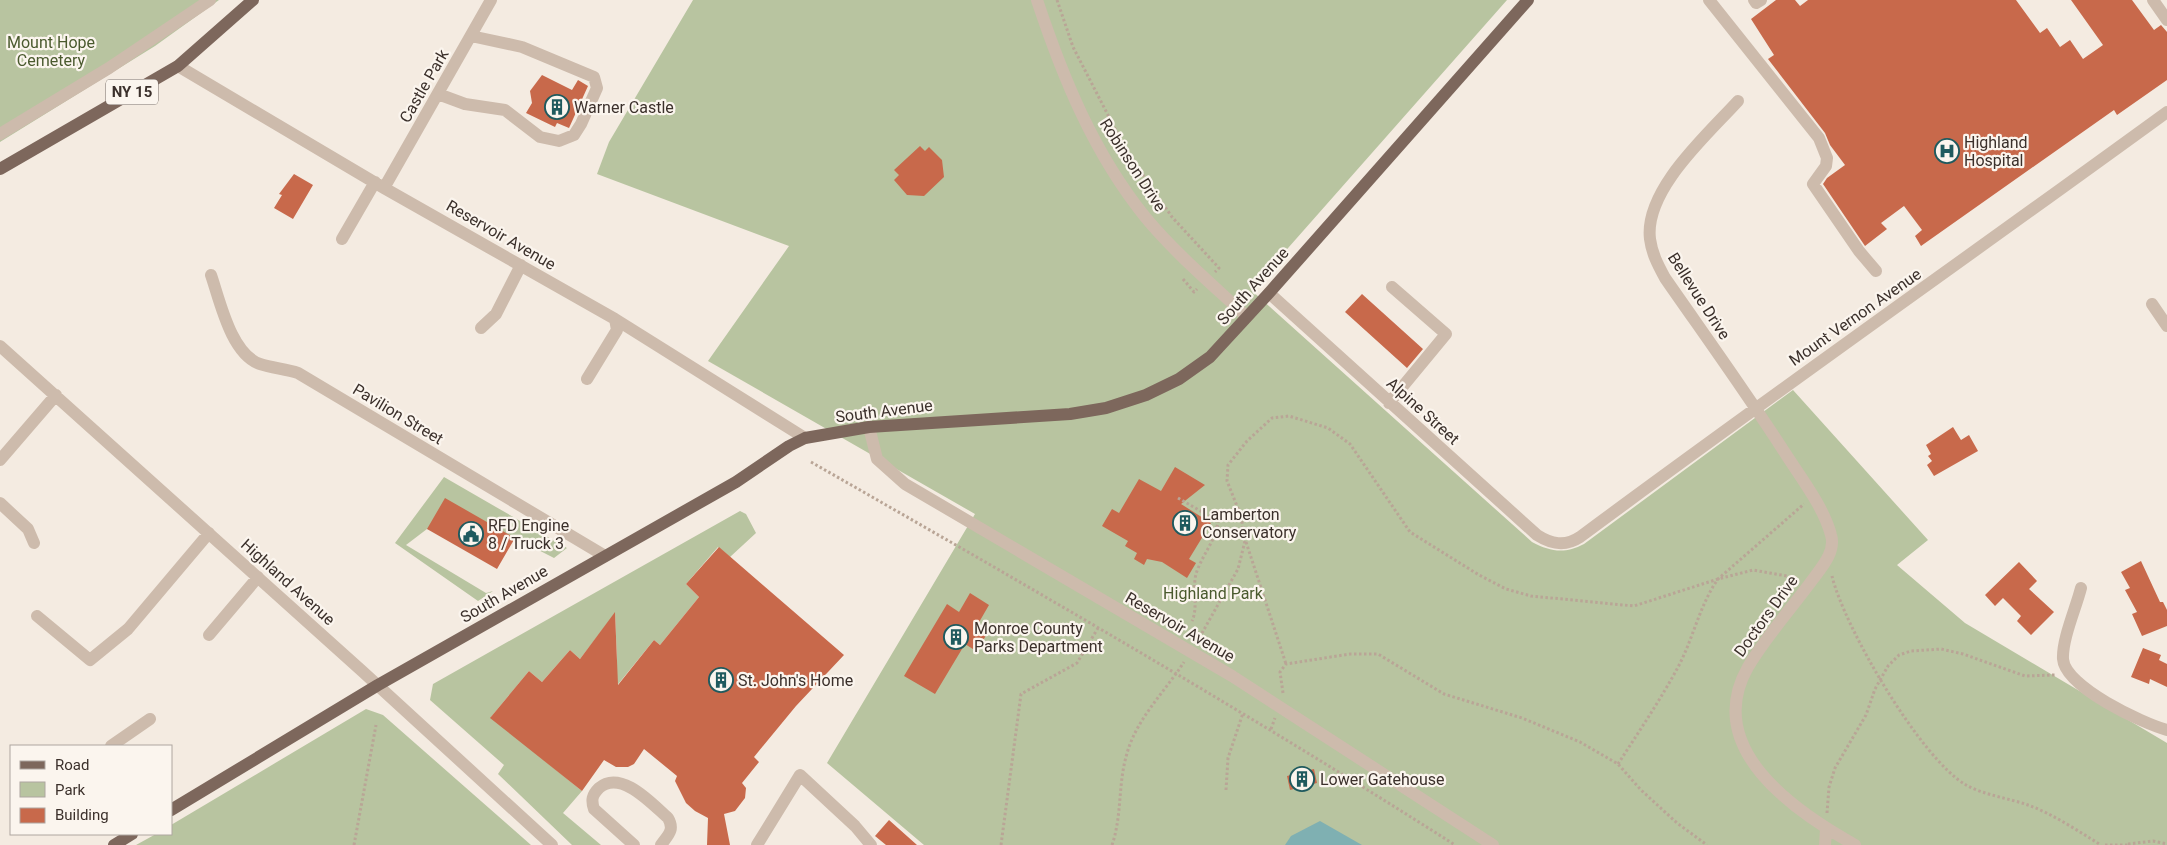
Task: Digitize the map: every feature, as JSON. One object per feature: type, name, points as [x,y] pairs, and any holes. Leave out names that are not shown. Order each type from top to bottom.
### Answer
[{"type":"main road","name":"NY 15","points":[[0,169],[178,66],[252,0]]},
{"type":"main road","name":"South Avenue","points":[[172,809],[378,685],[736,482],[789,446],[805,438],[869,427],[1070,414],[1106,408],[1146,395],[1179,379],[1210,357],[1269,294],[1528,0]]},
{"type":"main road","points":[[114,845],[130,835]]},
{"type":"street","points":[[0,134],[109,68],[210,0]]},
{"type":"street","name":"Castle Park","points":[[342,239],[380,185],[438,94],[491,0]]},
{"type":"street","name":"Robinson Drive","points":[[1037,0],[1069,90],[1104,157],[1123,186],[1146,218],[1247,317]]},
{"type":"street","points":[[1709,0],[1819,138],[1827,158],[1826,166],[1812,184],[1859,251],[1876,271]]},
{"type":"street","points":[[1754,0],[1756,3],[1761,0]]},
{"type":"street","points":[[2153,0],[2167,20]]},
{"type":"street","points":[[438,94],[465,104],[505,110],[540,137],[559,141],[574,136],[581,124],[597,88],[594,77],[522,47],[471,36]]},
{"type":"street","name":"Reservoir Avenue","points":[[178,66],[380,185],[615,319],[805,438]]},
{"type":"street","name":"Bellevue Drive","points":[[1738,101],[1669,180],[1652,215],[1650,237],[1654,258],[1665,278],[1756,407]]},
{"type":"street","name":"Mount Vernon Avenue","points":[[1561,544],[1580,537],[1756,407],[1897,308],[2167,112]]},
{"type":"street","points":[[481,328],[496,314],[521,265]]},
{"type":"street","name":"Pavilion Street","points":[[211,275],[230,329],[237,343],[258,364],[298,373],[605,556]]},
{"type":"street","points":[[1389,403],[1446,334],[1392,287]]},
{"type":"street","name":"Alpine Street","points":[[1269,294],[1537,535],[1546,540],[1561,544]]},
{"type":"street","points":[[2152,304],[2167,326]]},
{"type":"street","points":[[588,379],[617,330],[615,319]]},
{"type":"street","name":"Highland Avenue","points":[[0,346],[378,685],[552,845]]},
{"type":"street","points":[[0,460],[56,396]]},
{"type":"street","name":"Doctors Drive","points":[[1756,407],[1805,482],[1832,536],[1828,558],[1748,668],[1736,698],[1736,718],[1741,744],[1760,775],[1826,829],[1856,845]]},
{"type":"street","name":"Reservoir Avenue","points":[[869,427],[878,459],[905,484],[1191,652],[1493,845]]},
{"type":"street","points":[[0,503],[28,529],[34,543]]},
{"type":"street","points":[[37,616],[90,660],[128,629],[209,533]]},
{"type":"street","points":[[209,635],[258,577]]},
{"type":"street","points":[[2081,588],[2063,650],[2065,667],[2070,674],[2113,706],[2140,720],[2167,730]]},
{"type":"street","points":[[112,745],[150,720]]},
{"type":"street","points":[[757,845],[800,775],[855,826],[871,845]]},
{"type":"street","points":[[634,845],[594,809],[592,802],[594,793],[602,785],[621,783],[632,787],[668,818],[672,824],[672,831],[660,845]]},
{"type":"street","points":[[1825,845],[1826,829]]},
{"type":"path","points":[[1058,0],[1073,47],[1127,152],[1172,217],[1219,268]]},
{"type":"path","points":[[1286,664],[1245,541],[1241,516],[1227,482],[1228,465],[1247,440],[1272,418],[1289,416],[1328,428],[1350,444],[1410,532],[1479,575],[1506,589],[1531,596],[1634,606],[1718,579],[1753,570],[1803,579]]},
{"type":"path","points":[[811,462],[1243,713],[1456,845]]},
{"type":"path","points":[[1178,498],[1218,521],[1217,531],[1196,572],[1195,614],[1192,621]]},
{"type":"path","points":[[1618,764],[1677,669],[1697,626],[1709,592],[1718,579],[1804,504]]},
{"type":"path","points":[[1204,628],[1238,569],[1245,541]]},
{"type":"path","points":[[1828,558],[1835,590],[1849,625],[1908,721],[1945,769],[1967,785],[2030,806],[2103,845],[2128,845],[2153,841],[2167,844]]},
{"type":"path","points":[[1001,845],[1022,694],[1077,663],[1098,628]]},
{"type":"path","points":[[1826,829],[1829,787],[1835,768],[1866,715],[1888,666],[1899,655],[1911,650],[1941,649],[1963,654],[2025,676],[2070,674]]},
{"type":"path","points":[[1112,845],[1120,815],[1120,786],[1126,756],[1134,733],[1191,652]]},
{"type":"path","points":[[1280,672],[1286,664],[1350,654],[1378,654],[1444,694],[1522,718],[1580,742],[1618,764],[1641,790],[1677,823],[1707,845]]},
{"type":"path","points":[[1226,790],[1228,758],[1243,713]]},
{"type":"path","points":[[355,845],[376,725]]},
{"type":"green space","name":"Mount Hope Cemetery","points":[[0,0],[219,0],[155,46],[0,142]]},
{"type":"green space","name":"Highland Park","points":[[693,0],[1507,0],[1251,290],[1532,542],[1552,550],[1571,549],[1584,544],[1793,390],[1928,540],[1897,565],[1965,623],[2167,743],[2167,845],[924,845],[827,763],[975,514],[708,361],[789,246],[597,174],[609,142]]},
{"type":"green space","points":[[444,477],[567,548],[554,558],[515,538],[427,529],[406,545],[486,593],[493,591],[478,601],[395,543]]},
{"type":"green space","points":[[740,511],[746,514],[756,533],[730,557],[718,547],[686,584],[699,597],[660,645],[654,640],[615,688],[602,678],[617,659],[615,613],[580,659],[570,650],[542,682],[529,671],[491,717],[582,791],[563,813],[601,845],[572,845],[498,774],[504,765],[430,700],[433,684]]},
{"type":"green space","points":[[366,709],[383,715],[531,845],[136,845],[154,835],[172,835],[172,824]]},
{"type":"water","points":[[1320,821],[1362,845],[1285,845],[1291,836]]},
{"type":"building","name":"Highland Hospital","points":[[1776,0],[1795,0],[1800,6],[1808,0],[2016,0],[2040,33],[2047,28],[2060,47],[2070,40],[2083,59],[2103,45],[2071,0],[2132,0],[2154,30],[2161,25],[2167,32],[2167,80],[2117,115],[2114,110],[1921,246],[1915,236],[1922,230],[1904,206],[1881,223],[1887,229],[1865,246],[1823,184],[1827,178],[1845,165],[1830,145],[1825,133],[1768,59],[1774,55],[1751,19]]},
{"type":"building","name":"Warner Castle","points":[[542,75],[572,90],[578,80],[588,86],[569,128],[557,123],[555,127],[526,113],[532,103],[530,91]]},
{"type":"building","points":[[920,146],[925,151],[929,147],[942,160],[944,177],[924,196],[907,195],[894,180],[899,175],[894,170]]},
{"type":"building","points":[[294,174],[313,185],[293,219],[274,208],[282,195],[279,194]]},
{"type":"building","points":[[1362,294],[1423,349],[1407,368],[1345,312]]},
{"type":"building","points":[[1953,427],[1961,440],[1969,435],[1978,451],[1934,476],[1927,465],[1932,461],[1928,456],[1931,454],[1926,445]]},
{"type":"building","name":"Lamberton Conservatory","points":[[1175,467],[1205,485],[1181,504],[1211,523],[1189,559],[1196,563],[1187,578],[1162,562],[1147,559],[1144,565],[1134,559],[1137,553],[1125,546],[1128,541],[1102,526],[1112,509],[1119,513],[1139,479],[1161,491]]},
{"type":"building","name":"RFD Engine 8 / Truck 3","points":[[445,498],[515,538],[497,569],[427,529]]},
{"type":"building","name":"St. John's Home","points":[[719,547],[844,655],[796,706],[754,757],[759,762],[742,783],[746,788],[745,798],[735,811],[724,814],[730,845],[707,845],[708,818],[695,811],[686,803],[675,781],[677,776],[644,749],[634,764],[628,767],[616,767],[604,760],[582,791],[490,718],[529,671],[542,682],[570,650],[580,659],[615,612],[618,685],[654,640],[660,645],[699,597],[686,584]]},
{"type":"building","points":[[2141,561],[2160,602],[2163,602],[2167,610],[2167,626],[2142,636],[2132,614],[2137,612],[2125,590],[2130,588],[2121,572]]},
{"type":"building","points":[[2019,562],[2037,581],[2029,589],[2054,612],[2031,635],[2017,621],[2021,616],[2003,598],[1995,606],[1985,595]]},
{"type":"building","name":"Monroe County Parks Department","points":[[970,593],[989,605],[978,624],[989,631],[976,651],[965,644],[935,694],[904,676],[947,604],[959,612]]},
{"type":"building","points":[[2143,648],[2161,655],[2159,660],[2167,664],[2167,687],[2150,679],[2149,684],[2131,677]]},
{"type":"building","name":"Lower Gatehouse","points":[[1314,769],[1317,783],[1290,790],[1287,776]]},
{"type":"building","points":[[889,820],[917,845],[886,845],[875,836]]},
{"type":"place","name":"Warner Castle","points":[[557,107]]},
{"type":"place","name":"Highland Hospital","points":[[1947,151]]},
{"type":"place","name":"Lamberton Conservatory","points":[[1185,523]]},
{"type":"place","name":"RFD Engine 8 / Truck 3","points":[[471,534]]},
{"type":"place","name":"Monroe County Parks Department","points":[[956,637]]},
{"type":"place","name":"St. John's Home","points":[[721,680]]},
{"type":"place","name":"Lower Gatehouse","points":[[1302,779]]}]
